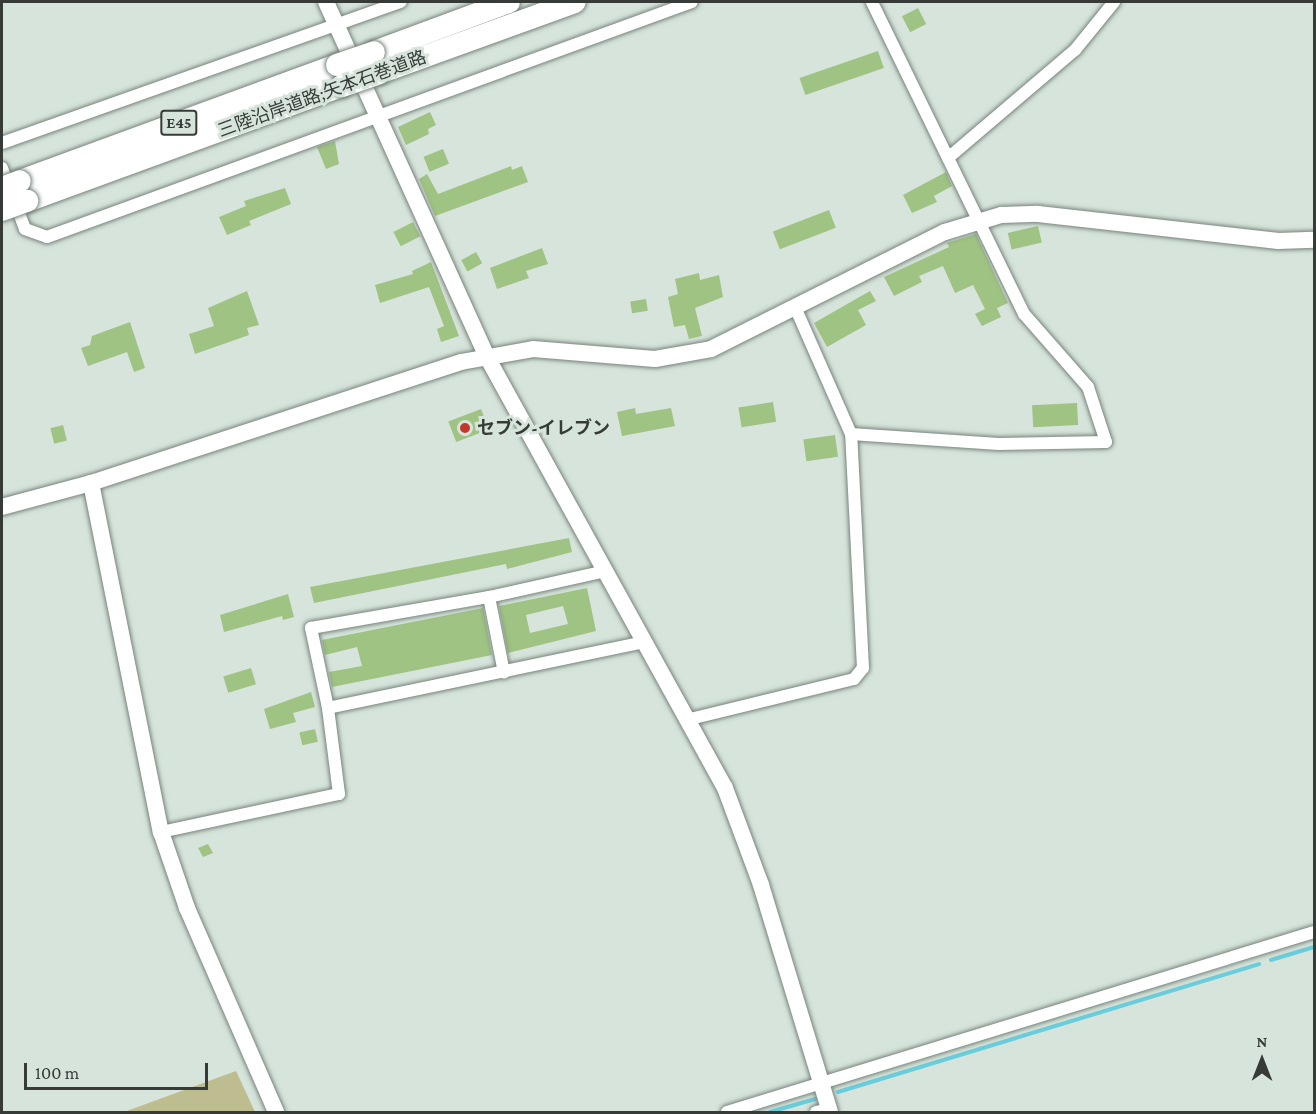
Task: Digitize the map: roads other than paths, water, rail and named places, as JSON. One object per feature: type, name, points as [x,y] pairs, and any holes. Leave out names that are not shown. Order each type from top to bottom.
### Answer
[{"type":"highway","name":"三陸沿岸道路;矢本石巻道路","points":[[2,210],[16,190],[340,76],[509,2]]},
{"type":"highway","name":"三陸沿岸道路;矢本石巻道路","points":[[376,62],[575,2]]},
{"type":"street","points":[[326,2],[487,357],[725,788],[744,836],[822,1084],[825,1111]]},
{"type":"street","points":[[368,13],[374,2]]},
{"type":"street","points":[[2,143],[401,2]]},
{"type":"street","points":[[2,168],[25,229],[46,237],[376,115],[692,2]]},
{"type":"street","points":[[851,434],[999,444],[1106,442],[1088,387],[1024,314],[872,2]]},
{"type":"street","points":[[948,158],[1075,50],[1114,2]]},
{"type":"street","points":[[2,507],[91,483],[487,357],[549,349],[632,358],[673,358],[732,341],[945,232],[977,220],[1038,214],[1278,241],[1314,240]]},
{"type":"street","points":[[686,720],[859,675],[863,668],[851,434],[795,307]]},
{"type":"street","points":[[91,483],[161,832],[187,908],[276,1113]]},
{"type":"street","points":[[161,832],[339,794],[328,708],[311,628],[489,597],[605,571]]},
{"type":"street","points":[[489,597],[504,673]]},
{"type":"street","points":[[328,708],[645,642]]},
{"type":"street","points":[[728,1113],[1314,932]]},
{"type":"waterway","points":[[1271,960],[1314,947]]},
{"type":"waterway","points":[[838,1092],[1259,964]]},
{"type":"waterway","points":[[770,1112],[815,1099]]},
{"type":"place","name":"セブン-イレブン","points":[[465,428]]}]
